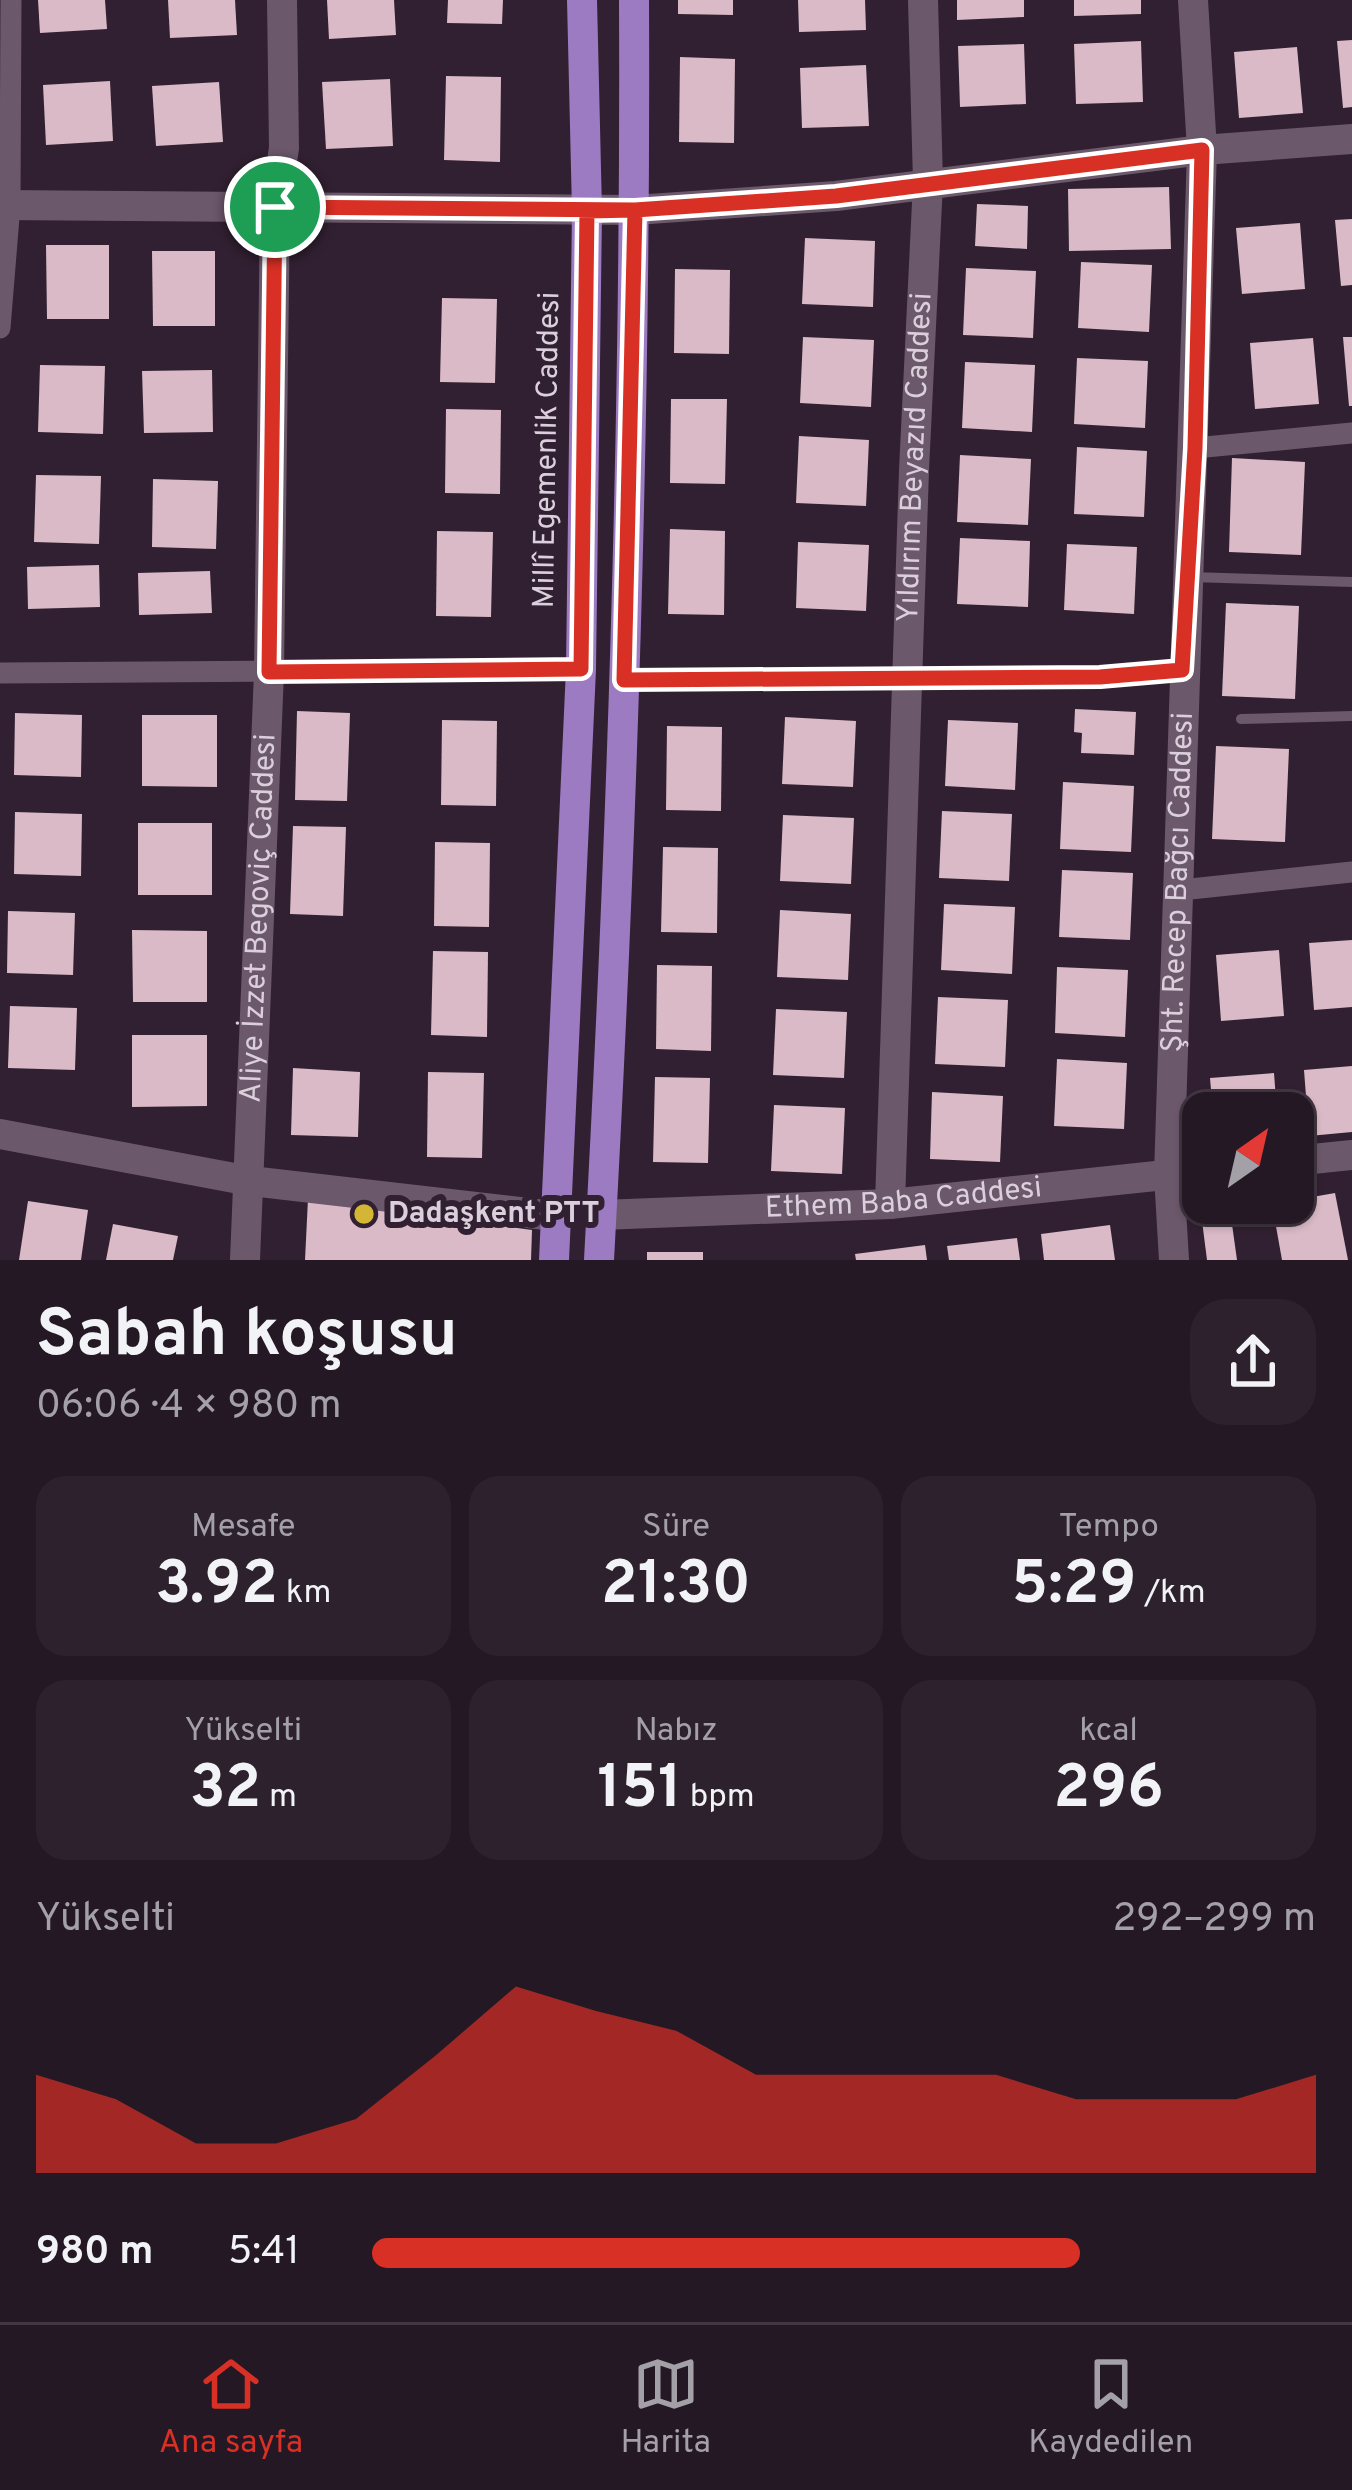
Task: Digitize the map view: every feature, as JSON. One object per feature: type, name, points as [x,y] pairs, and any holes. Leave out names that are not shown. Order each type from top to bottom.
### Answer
[{"type":"main road","name":"Millî Egemenlik Caddesi","points":[[554,1260],[581,669],[587,211],[582,0]]},
{"type":"main road","points":[[598,1260],[624,680],[635,210],[634,0]]},
{"type":"street","points":[[0,328],[11,0]]},
{"type":"street","name":"Aliye İzzet Begoviç Caddesi","points":[[245,1260],[269,672],[275,207],[284,148],[282,0]]},
{"type":"street","name":"Yıldırım Beyazıd Caddesi","points":[[890,1204],[928,182],[923,0]]},
{"type":"street","name":"Şht. Recep Bağcı Caddesi","points":[[1174,1260],[1169,1175],[1202,150],[1193,0]]},
{"type":"street","points":[[5,205],[635,210],[836,196],[1202,150],[1352,140]]},
{"type":"street","points":[[1195,448],[1352,433]]},
{"type":"street","points":[[0,674],[581,669]]},
{"type":"street","points":[[624,680],[1100,677],[1182,670]]},
{"type":"street","points":[[1180,890],[1352,872]]},
{"type":"street","points":[[0,1134],[250,1181],[554,1216]]},
{"type":"street","points":[[1314,1159],[1352,1155]]},
{"type":"street","name":"Ethem Baba Caddesi","points":[[601,1215],[890,1204],[1182,1174]]},
{"type":"lane","points":[[1188,577],[1352,582]]},
{"type":"lane","points":[[1240,719],[1352,716]]},
{"type":"building","points":[[38,0],[105,0],[107,29],[40,33]]},
{"type":"building","points":[[168,0],[235,0],[237,35],[170,38]]},
{"type":"building","points":[[327,0],[394,0],[396,35],[329,39]]},
{"type":"building","points":[[448,0],[503,0],[502,24],[447,23]]},
{"type":"building","points":[[678,0],[733,0],[733,15],[678,14]]},
{"type":"building","points":[[798,0],[865,0],[866,30],[799,32]]},
{"type":"building","points":[[957,0],[1024,0],[1024,17],[957,20]]},
{"type":"building","points":[[1074,0],[1141,0],[1141,14],[1074,16]]},
{"type":"building","points":[[1352,40],[1352,107],[1343,108],[1337,41]]},
{"type":"building","points":[[1141,41],[1143,102],[1076,104],[1074,44]]},
{"type":"building","points":[[1024,44],[1026,104],[960,107],[958,46]]},
{"type":"building","points":[[1297,47],[1303,113],[1239,118],[1234,52]]},
{"type":"building","points":[[680,57],[735,59],[734,143],[679,142]]},
{"type":"building","points":[[866,65],[869,126],[802,128],[800,68]]},
{"type":"building","points":[[446,76],[501,77],[500,162],[444,160]]},
{"type":"building","points":[[390,79],[393,146],[326,149],[322,82]]},
{"type":"building","points":[[110,81],[113,141],[46,145],[43,85]]},
{"type":"building","points":[[219,82],[223,142],[156,146],[152,86]]},
{"type":"building","points":[[1169,187],[1171,249],[1069,251],[1068,189]]},
{"type":"building","points":[[977,204],[1028,206],[1027,249],[975,246]]},
{"type":"building","points":[[1352,219],[1352,285],[1341,286],[1335,220]]},
{"type":"building","points":[[1300,223],[1305,289],[1242,294],[1236,228]]},
{"type":"building","points":[[805,238],[875,241],[873,307],[802,304]]},
{"type":"building","points":[[46,245],[109,245],[109,319],[47,319]]},
{"type":"building","points":[[152,251],[215,251],[215,326],[153,326]]},
{"type":"building","points":[[1081,262],[1152,265],[1149,332],[1078,328]]},
{"type":"building","points":[[966,268],[1036,271],[1033,338],[963,335]]},
{"type":"building","points":[[675,269],[730,270],[729,354],[674,353]]},
{"type":"building","points":[[442,298],[497,299],[495,383],[440,382]]},
{"type":"building","points":[[803,337],[874,340],[871,407],[800,403]]},
{"type":"building","points":[[1343,337],[1352,337],[1352,406],[1349,406]]},
{"type":"building","points":[[1313,338],[1319,404],[1255,409],[1250,343]]},
{"type":"building","points":[[1077,358],[1148,361],[1145,428],[1074,424]]},
{"type":"building","points":[[965,362],[1035,365],[1032,432],[962,428]]},
{"type":"building","points":[[40,365],[105,366],[103,434],[38,432]]},
{"type":"building","points":[[212,370],[213,432],[144,433],[142,371]]},
{"type":"building","points":[[671,399],[727,399],[725,484],[670,483]]},
{"type":"building","points":[[446,409],[501,410],[500,494],[445,493]]},
{"type":"building","points":[[799,436],[869,440],[866,506],[796,503]]},
{"type":"building","points":[[1077,447],[1147,451],[1144,517],[1074,514]]},
{"type":"building","points":[[960,455],[1031,459],[1028,525],[957,522]]},
{"type":"building","points":[[1232,458],[1305,462],[1301,555],[1229,552]]},
{"type":"building","points":[[36,475],[101,476],[99,544],[34,542]]},
{"type":"building","points":[[153,479],[218,481],[216,549],[152,547]]},
{"type":"building","points":[[670,529],[725,531],[724,615],[668,614]]},
{"type":"building","points":[[437,531],[493,532],[491,617],[436,616]]},
{"type":"building","points":[[960,538],[1030,541],[1028,607],[957,604]]},
{"type":"building","points":[[798,542],[869,545],[866,611],[796,608]]},
{"type":"building","points":[[1067,544],[1137,547],[1134,614],[1064,610]]},
{"type":"building","points":[[99,565],[100,607],[28,609],[27,567]]},
{"type":"building","points":[[210,571],[212,613],[139,615],[138,573]]},
{"type":"building","points":[[1226,603],[1299,606],[1295,699],[1222,696]]},
{"type":"building","points":[[1075,709],[1136,712],[1134,755],[1081,753],[1082,733],[1074,732]]},
{"type":"building","points":[[297,711],[350,713],[347,801],[295,800]]},
{"type":"building","points":[[15,713],[82,715],[81,777],[14,775]]},
{"type":"building","points":[[142,715],[217,715],[217,787],[142,786]]},
{"type":"building","points":[[785,717],[856,721],[853,787],[782,784]]},
{"type":"building","points":[[442,720],[497,721],[496,806],[441,805]]},
{"type":"building","points":[[948,720],[1018,723],[1015,790],[945,786]]},
{"type":"building","points":[[667,726],[722,727],[721,811],[666,810]]},
{"type":"building","points":[[1216,746],[1289,749],[1285,842],[1212,839]]},
{"type":"building","points":[[1063,782],[1134,786],[1131,852],[1060,849]]},
{"type":"building","points":[[942,811],[1012,814],[1009,881],[939,878]]},
{"type":"building","points":[[15,812],[82,814],[81,876],[14,874]]},
{"type":"building","points":[[783,815],[854,818],[851,884],[780,881]]},
{"type":"building","points":[[138,823],[212,823],[212,895],[138,895]]},
{"type":"building","points":[[293,826],[346,827],[343,916],[290,914]]},
{"type":"building","points":[[435,842],[490,843],[489,927],[434,926]]},
{"type":"building","points":[[663,847],[718,848],[717,933],[661,932]]},
{"type":"building","points":[[1062,870],[1133,873],[1130,940],[1059,937]]},
{"type":"building","points":[[944,904],[1015,907],[1012,974],[941,970]]},
{"type":"building","points":[[780,910],[851,914],[848,980],[777,977]]},
{"type":"building","points":[[8,911],[75,913],[73,975],[7,973]]},
{"type":"building","points":[[132,930],[207,931],[207,1002],[133,1002]]},
{"type":"building","points":[[1352,940],[1352,1007],[1314,1010],[1309,943]]},
{"type":"building","points":[[1279,950],[1284,1016],[1221,1021],[1216,955]]},
{"type":"building","points":[[433,951],[488,952],[487,1037],[431,1035]]},
{"type":"building","points":[[657,965],[712,966],[711,1051],[656,1049]]},
{"type":"building","points":[[1057,967],[1128,970],[1125,1037],[1055,1033]]},
{"type":"building","points":[[938,997],[1008,1000],[1005,1067],[935,1064]]},
{"type":"building","points":[[10,1006],[77,1008],[75,1070],[8,1068]]},
{"type":"building","points":[[776,1009],[847,1012],[844,1078],[773,1075]]},
{"type":"building","points":[[132,1035],[207,1035],[207,1106],[132,1107]]},
{"type":"building","points":[[1057,1059],[1127,1063],[1124,1129],[1054,1126]]},
{"type":"building","points":[[1352,1066],[1352,1132],[1314,1136],[1314,1092],[1306,1092],[1304,1070]]},
{"type":"building","points":[[293,1068],[360,1072],[358,1137],[291,1135]]},
{"type":"building","points":[[428,1072],[484,1073],[482,1158],[427,1157]]},
{"type":"building","points":[[1274,1073],[1275,1092],[1211,1092],[1210,1078]]},
{"type":"building","points":[[655,1077],[710,1078],[708,1163],[653,1162]]},
{"type":"building","points":[[932,1092],[1003,1096],[1000,1162],[930,1159]]},
{"type":"building","points":[[774,1105],[845,1108],[842,1174],[771,1171]]},
{"type":"building","points":[[1335,1193],[1348,1260],[1282,1260],[1276,1224],[1314,1224],[1314,1197]]},
{"type":"building","name":"Dadaşkent PTT","points":[[308,1199],[532,1230],[531,1260],[305,1260]]},
{"type":"building","points":[[28,1201],[88,1210],[81,1260],[19,1260]]},
{"type":"building","points":[[113,1224],[178,1236],[173,1260],[106,1260]]},
{"type":"building","points":[[1202,1224],[1232,1224],[1237,1260],[1207,1260]]},
{"type":"building","points":[[1110,1225],[1115,1260],[1044,1260],[1041,1234]]},
{"type":"building","points":[[1017,1238],[1020,1260],[949,1260],[947,1246]]},
{"type":"building","points":[[925,1245],[927,1260],[856,1260],[855,1254]]},
{"type":"building","points":[[647,1252],[703,1252],[703,1260],[647,1260]]},
{"type":"place","name":"Dadaşkent PTT","points":[[364,1214]]},
{"type":"route","points":[[275,207],[269,672],[581,669],[587,211],[635,210],[624,680],[1100,677],[1182,670],[1195,448],[1202,150],[836,196],[635,210],[275,207]]}]
